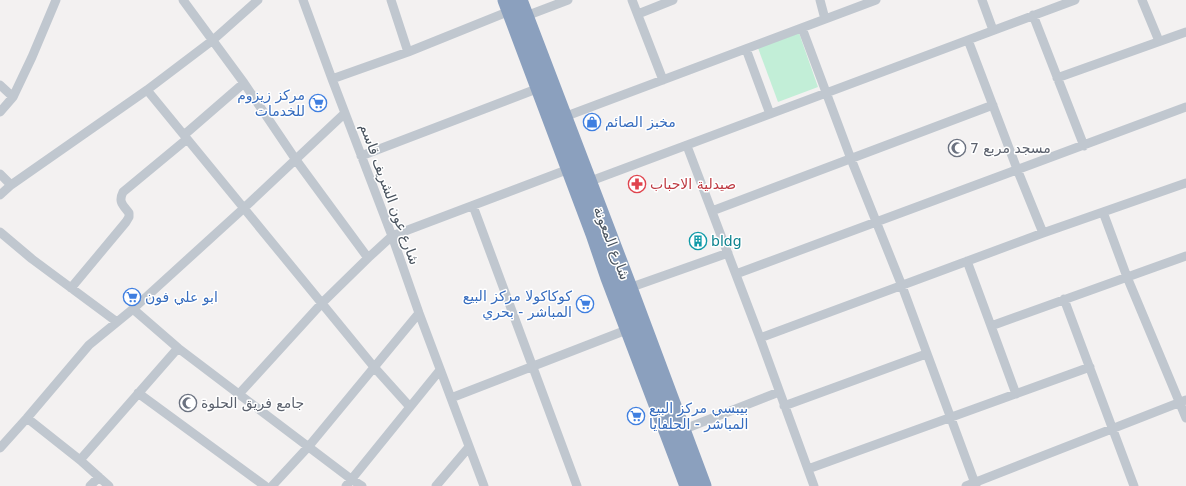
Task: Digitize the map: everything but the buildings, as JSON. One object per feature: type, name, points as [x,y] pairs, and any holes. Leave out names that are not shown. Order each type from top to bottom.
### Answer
[{"type":"highway","name":"شارع المعونة","points":[[515,7],[539,88],[688,486]]},
{"type":"highway","name":"شارع المعونة","points":[[515,7],[564,117],[630,288],[703,486]]},
{"type":"street","points":[[0,112],[13,97],[56,0]]},
{"type":"street","points":[[183,0],[244,83],[296,160],[368,258]]},
{"type":"street","points":[[0,195],[147,90],[213,40],[258,0]]},
{"type":"street","name":"شارع عون الشريف قاسم","points":[[303,0],[484,486]]},
{"type":"street","points":[[391,0],[408,52]]},
{"type":"street","points":[[332,79],[408,52],[515,7],[568,0]]},
{"type":"street","points":[[632,0],[663,80]]},
{"type":"street","points":[[638,14],[673,0]]},
{"type":"street","points":[[820,0],[825,19]]},
{"type":"street","points":[[564,117],[876,0]]},
{"type":"street","points":[[982,0],[993,30]]},
{"type":"street","points":[[588,182],[1075,0]]},
{"type":"street","points":[[1142,0],[1159,41]]},
{"type":"street","points":[[1033,16],[1084,146]]},
{"type":"street","points":[[802,28],[850,159],[902,286],[950,418],[972,485],[1183,401]]},
{"type":"street","points":[[1057,78],[1186,32]]},
{"type":"street","points":[[968,40],[1017,169],[1043,232]]},
{"type":"street","points":[[746,49],[770,114]]},
{"type":"street","points":[[71,288],[129,217],[129,213],[121,203],[120,197],[123,192],[244,83]]},
{"type":"street","points":[[0,85],[13,97]]},
{"type":"street","points":[[361,156],[539,88]]},
{"type":"street","points":[[147,90],[374,367],[410,407]]},
{"type":"street","points":[[712,211],[993,105]]},
{"type":"street","points":[[736,274],[1186,107]]},
{"type":"street","points":[[0,448],[89,345],[133,309],[296,160],[345,113]]},
{"type":"street","points":[[687,146],[760,338],[814,486]]},
{"type":"street","points":[[239,394],[322,303],[392,236],[569,169]]},
{"type":"street","points":[[0,174],[12,185]]},
{"type":"street","points":[[760,338],[1043,232],[1186,183]]},
{"type":"street","points":[[472,206],[577,486]]},
{"type":"street","points":[[1103,212],[1128,277],[1183,401],[1186,418]]},
{"type":"street","points":[[0,232],[32,259],[117,322]]},
{"type":"street","points":[[630,288],[728,253]]},
{"type":"street","points":[[991,326],[1186,256]]},
{"type":"street","points":[[967,261],[1016,394]]},
{"type":"street","points":[[1064,299],[1134,486]]},
{"type":"street","points":[[133,309],[178,348],[309,446],[349,483],[362,486]]},
{"type":"street","points":[[272,486],[309,446],[419,312]]},
{"type":"street","points":[[451,398],[629,329]]},
{"type":"street","points":[[80,460],[178,348]]},
{"type":"street","points":[[784,406],[926,354]]},
{"type":"street","points":[[808,469],[876,446],[1090,367]]},
{"type":"street","points":[[349,483],[440,370]]},
{"type":"street","points":[[682,430],[779,392]]},
{"type":"street","points":[[138,393],[264,486]]},
{"type":"street","points":[[27,418],[80,460],[109,486]]},
{"type":"street","points":[[436,486],[469,447]]},
{"type":"street","points":[[90,486],[98,477]]},
{"type":"green space","points":[[799,33],[818,87],[778,102],[758,48]]},
{"type":"place","name":"مركز زيزوم للخدمات","points":[[318,103]]},
{"type":"place","name":"مخبز الصائم","points":[[592,122]]},
{"type":"place","name":"مسجد مربع 7","points":[[957,148]]},
{"type":"place","name":"صيدلية الاحباب","points":[[637,184]]},
{"type":"place","name":"bldg","points":[[698,241]]},
{"type":"place","name":"ابو علي فون","points":[[132,297]]},
{"type":"place","name":"كوكاكولا مركز البيع المباشر - بحري","points":[[585,304]]},
{"type":"place","name":"جامع فريق الحلوة","points":[[188,403]]},
{"type":"place","name":"بيبسي مركز البيع المباشر - الحلفايا","points":[[636,416]]}]
